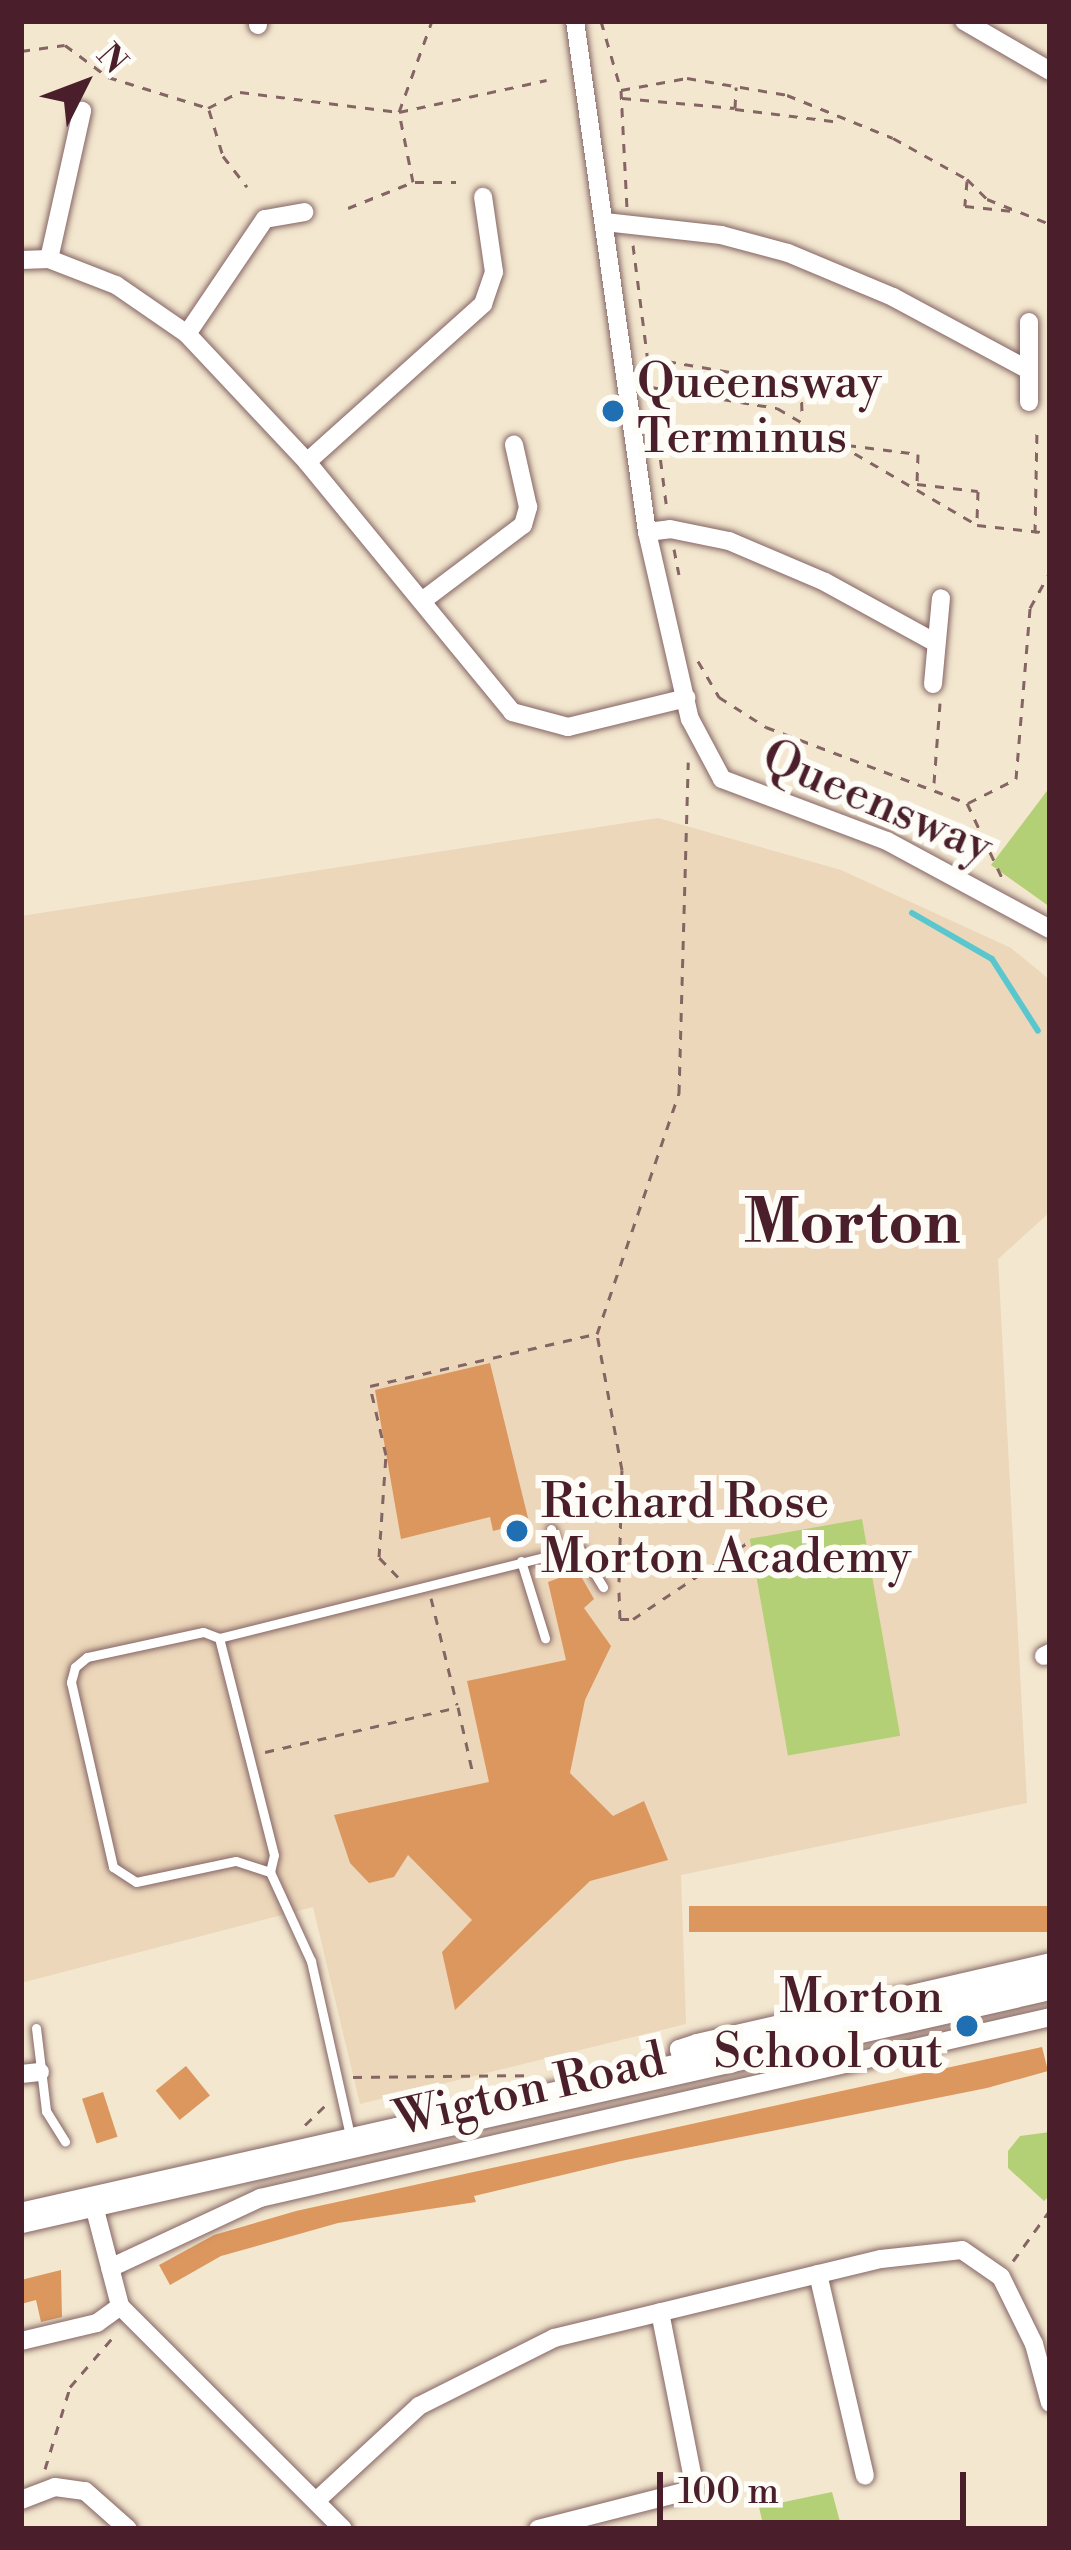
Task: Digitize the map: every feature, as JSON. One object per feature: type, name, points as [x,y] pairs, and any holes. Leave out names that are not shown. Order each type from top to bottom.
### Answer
[{"type":"main road","name":"Wigton Road","points":[[21,2218],[1050,1985]]},
{"type":"street","name":"Queensway","points":[[575,21],[646,532],[686,698],[722,779],[887,841],[1050,928]]},
{"type":"street","points":[[964,21],[1050,71]]},
{"type":"street","points":[[49,259],[82,111]]},
{"type":"street","points":[[307,462],[484,304],[494,272],[483,197]]},
{"type":"street","points":[[187,334],[265,219],[304,212]]},
{"type":"street","points":[[605,223],[721,235],[788,253],[893,297],[1025,368]]},
{"type":"street","points":[[21,260],[49,259],[116,285],[187,334],[307,462],[512,712],[568,727],[686,698]]},
{"type":"street","points":[[1029,402],[1025,368],[1030,322]]},
{"type":"street","points":[[422,602],[523,525],[528,507],[514,445]]},
{"type":"street","points":[[646,532],[670,529],[729,541],[826,581],[937,644]]},
{"type":"street","points":[[936,691],[940,598]]},
{"type":"street","name":"Wigton Road","points":[[685,2068],[679,2049],[698,2043],[1050,1962]]},
{"type":"street","name":"Wigton Road","points":[[110,2268],[260,2198],[1050,2017]]},
{"type":"street","points":[[93,2202],[125,2312],[343,2529]]},
{"type":"street","points":[[316,2501],[419,2406],[554,2338],[818,2274],[962,2251],[1001,2277],[1034,2344],[1050,2403]]},
{"type":"street","points":[[818,2274],[865,2476]]},
{"type":"street","points":[[21,2341],[125,2312]]},
{"type":"street","points":[[538,2529],[695,2489],[660,2312]]},
{"type":"street","points":[[30,2495],[85,2491],[128,2529]]},
{"type":"lane","points":[[551,1528],[559,1551]]},
{"type":"lane","points":[[270,1872],[236,1861],[136,1882],[123,1878],[113,1867],[71,1682],[87,1657],[203,1632],[219,1638],[579,1548],[603,1587]]},
{"type":"lane","points":[[521,1561],[545,1638]]},
{"type":"lane","points":[[219,1638],[274,1855],[270,1872],[311,1961],[351,2143]]},
{"type":"lane","points":[[36,2028],[31,2073],[65,2142]]},
{"type":"path","points":[[413,182],[399,112],[432,21]]},
{"type":"path","points":[[601,21],[621,90],[628,211]]},
{"type":"path","points":[[21,51],[65,46],[107,77],[208,108],[240,92],[399,112],[547,80]]},
{"type":"path","points":[[621,90],[664,78],[787,95],[893,138],[967,178],[987,200],[1050,224]]},
{"type":"path","points":[[736,85],[735,114],[844,122]]},
{"type":"path","points":[[621,98],[735,108]]},
{"type":"path","points":[[208,108],[224,157],[247,187]]},
{"type":"path","points":[[967,178],[965,206],[1021,212]]},
{"type":"path","points":[[348,208],[413,182],[456,182]]},
{"type":"path","points":[[632,238],[668,511]]},
{"type":"path","points":[[647,358],[737,368],[740,399]]},
{"type":"path","points":[[739,379],[801,384],[802,419]]},
{"type":"path","points":[[650,387],[740,399],[802,419],[919,496],[977,525],[1050,532]]},
{"type":"path","points":[[1035,532],[1036,427]]},
{"type":"path","points":[[845,445],[918,454],[919,496]]},
{"type":"path","points":[[917,484],[978,491],[977,525]]},
{"type":"path","points":[[673,548],[681,587]]},
{"type":"path","points":[[967,803],[1016,779],[1030,608],[1050,572]]},
{"type":"path","points":[[693,646],[719,698],[766,727],[934,785],[967,803],[1001,878]]},
{"type":"path","points":[[934,785],[936,691]]},
{"type":"path","points":[[688,743],[680,1094],[597,1334],[622,1470],[620,1619],[633,1619],[747,1543]]},
{"type":"path","points":[[473,1774],[423,1585],[391,1573],[379,1557],[386,1455],[370,1386],[597,1334]]},
{"type":"path","points":[[251,1755],[458,1707]]},
{"type":"path","points":[[1001,2277],[1050,2210]]},
{"type":"path","points":[[30,2495],[70,2387],[125,2312]]},
{"type":"shaded area","name":"Richard Rose Morton Academy","points":[[658,818],[841,870],[1011,948],[1050,980],[1050,1212],[998,1259],[1027,1803],[681,1875],[686,2024],[360,2104],[313,1907],[21,1983],[21,916]]},
{"type":"green space","points":[[1050,787],[1050,907],[991,865]]},
{"type":"green space","points":[[862,1519],[900,1736],[788,1755],[750,1539]]},
{"type":"green space","points":[[1050,2132],[1050,2195],[1044,2201],[1008,2168],[1008,2151],[1020,2136]]},
{"type":"green space","points":[[832,2492],[842,2529],[764,2529],[759,2507]]},
{"type":"building","points":[[490,1363],[529,1522],[493,1531],[490,1517],[401,1539],[375,1390]]},
{"type":"building","points":[[578,1571],[594,1599],[584,1608],[611,1646],[585,1700],[570,1773],[613,1816],[644,1801],[668,1860],[590,1881],[455,2010],[442,1952],[472,1920],[408,1855],[394,1877],[369,1883],[350,1863],[334,1815],[489,1782],[467,1681],[566,1660],[548,1582]]},
{"type":"building","points":[[689,1906],[1050,1906],[1050,1932],[689,1932]]},
{"type":"building","points":[[1042,2047],[1048,2071],[987,2088],[621,2161],[474,2196],[476,2202],[338,2223],[221,2256],[170,2285],[159,2265],[214,2235],[296,2211]]},
{"type":"building","points":[[186,2066],[210,2096],[180,2120],[156,2091]]},
{"type":"building","points":[[103,2092],[118,2137],[97,2143],[82,2099]]},
{"type":"building","points":[[61,2270],[62,2317],[41,2322],[36,2300],[21,2304],[21,2280]]},
{"type":"waterway","points":[[912,913],[992,959],[1038,1031]]},
{"type":"place","name":"Queensway Terminus","points":[[613,411]]},
{"type":"place","name":"Richard Rose Morton Academy","points":[[517,1531]]},
{"type":"place","name":"Morton School out","points":[[967,2026]]},
{"type":"district","name":"Morton","points":[[852,1224]]}]
